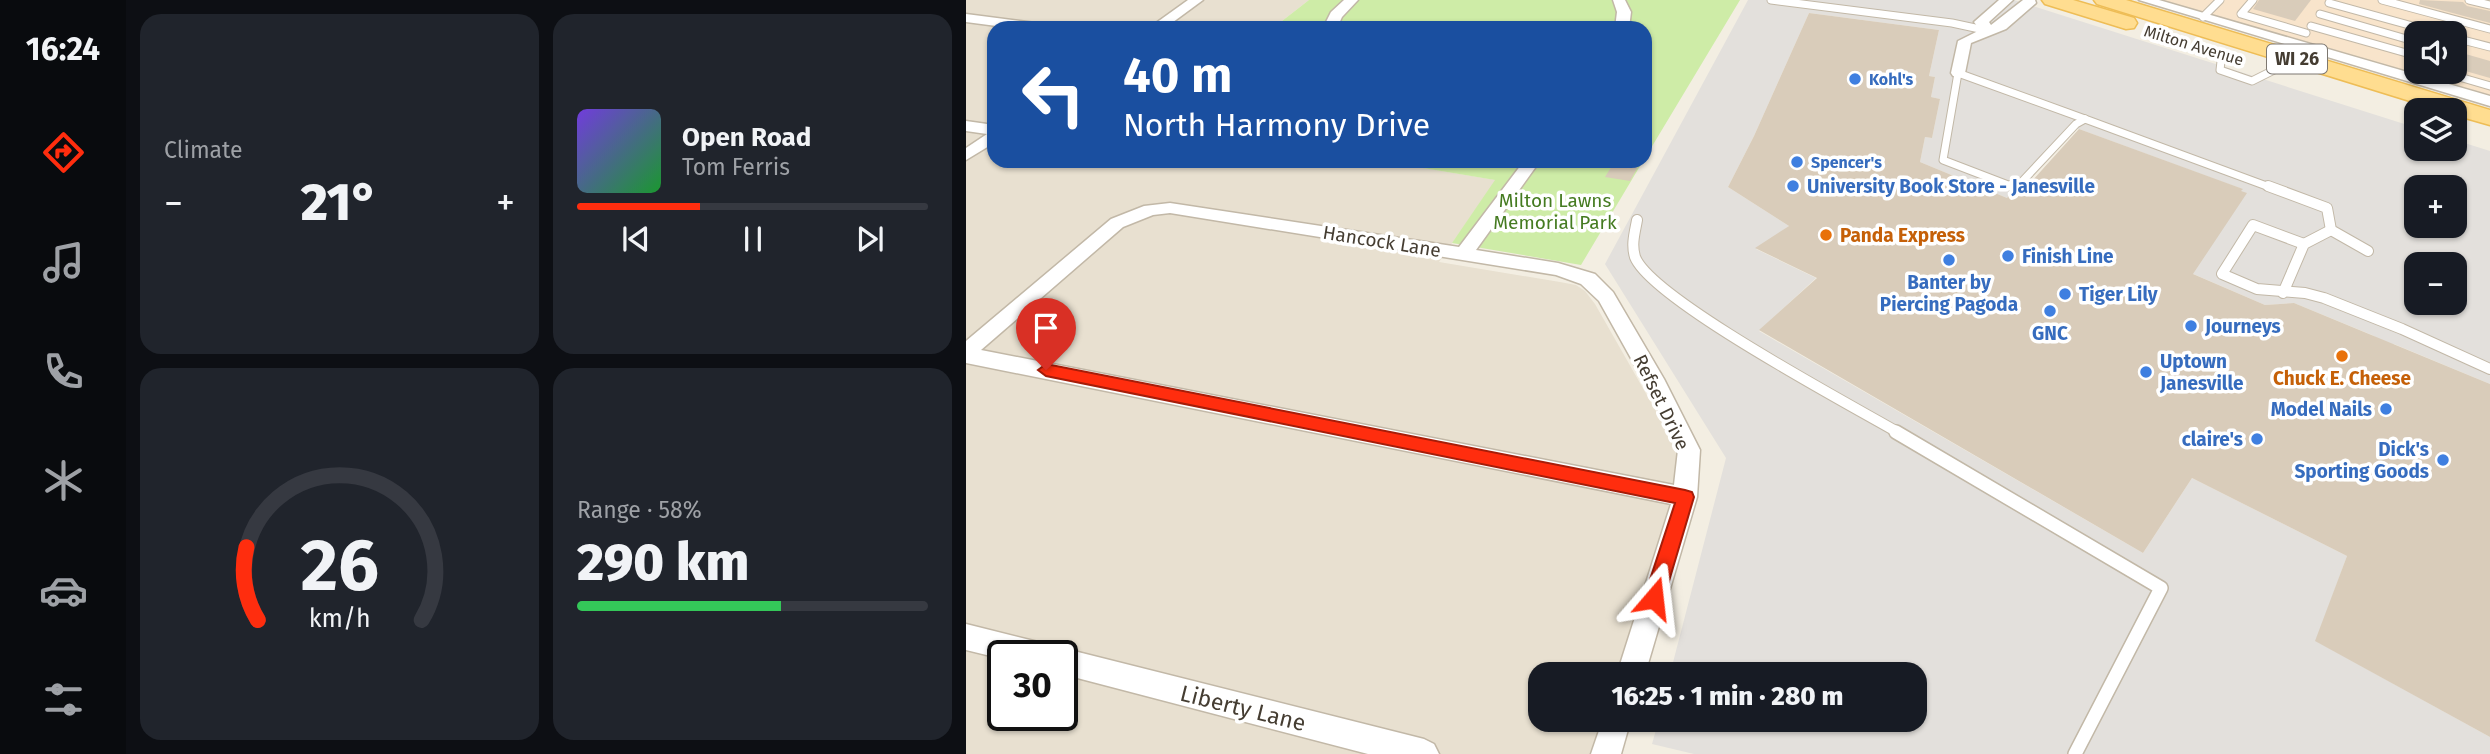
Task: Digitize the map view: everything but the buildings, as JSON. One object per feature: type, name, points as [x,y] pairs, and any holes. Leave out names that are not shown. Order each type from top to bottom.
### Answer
[{"type":"main road","name":"Milton Avenue","points":[[2052,0],[2221,62],[2274,70],[2404,111]]},
{"type":"main road","name":"Milton Avenue","points":[[2104,0],[2490,118]]},
{"type":"main road","points":[[2467,131],[2490,138]]},
{"type":"street","points":[[1166,21],[1197,0]]},
{"type":"street","points":[[1334,21],[1352,0]]},
{"type":"street","points":[[1619,0],[1622,21]]},
{"type":"street","points":[[1989,31],[1981,22],[2007,0]]},
{"type":"street","points":[[1958,73],[1965,41],[2001,26],[2030,3],[2029,0]]},
{"type":"street","points":[[2163,2],[2203,18],[2404,72]]},
{"type":"street","points":[[966,18],[989,21]]},
{"type":"street","points":[[2439,84],[2490,102]]},
{"type":"street","points":[[966,126],[987,129]]},
{"type":"street","points":[[966,155],[987,141]]},
{"type":"street","points":[[1464,254],[1527,168]]},
{"type":"street","name":"Hancock Lane","points":[[966,353],[1118,223],[1150,210],[1170,208],[1558,270],[1588,279],[1606,297]]},
{"type":"street","name":"Refset Drive","points":[[1606,297],[1657,385],[1689,450],[1685,497],[1635,662]]},
{"type":"street","points":[[966,353],[1685,497]]},
{"type":"street","points":[[966,637],[987,642]]},
{"type":"street","name":"Liberty Lane","points":[[1078,665],[1424,754]]},
{"type":"street","points":[[1606,754],[1613,732]]},
{"type":"lane","points":[[1771,0],[1952,23],[1989,31]]},
{"type":"lane","points":[[2203,18],[2220,0]]},
{"type":"lane","points":[[2253,0],[2241,14],[2404,53]]},
{"type":"lane","points":[[2382,0],[2490,29]]},
{"type":"lane","points":[[2469,0],[2490,5]]},
{"type":"lane","points":[[2297,45],[2330,1],[2404,23]]},
{"type":"lane","points":[[2320,14],[2404,38]]},
{"type":"lane","points":[[2467,41],[2490,47]]},
{"type":"lane","points":[[2221,62],[2252,81],[2274,70]]},
{"type":"lane","points":[[2086,119],[2076,124],[2015,188],[1943,160],[1958,73],[2086,119],[2327,208],[2330,230]]},
{"type":"lane","points":[[2467,79],[2490,86]]},
{"type":"lane","points":[[1637,220],[1632,249],[1642,267],[1668,293],[1706,319],[2161,588],[2076,754]]},
{"type":"lane","points":[[2304,244],[2253,225],[2222,274],[2257,289],[2305,293],[2324,298],[2490,369]]},
{"type":"lane","points":[[2283,293],[2304,244],[2330,230]]},
{"type":"lane","points":[[2330,230],[2368,251]]},
{"type":"shaded area","points":[[966,0],[1309,0],[1282,21],[987,21],[987,168],[1423,168],[1496,180],[1439,262],[1576,285],[1585,291],[1665,427],[1680,463],[1668,523],[1624,662],[1528,662],[1528,732],[1601,732],[1594,754],[966,754]]},
{"type":"shaded area","points":[[1748,0],[2014,0],[2404,124],[2404,161],[2467,161],[2467,144],[2490,151],[2490,384],[2394,344],[2392,347],[2372,335],[2294,303],[2265,305],[2191,273],[2242,189],[2076,128],[2007,198],[1920,162],[1925,137],[1932,138],[1940,99],[1931,97],[1935,77],[1929,76],[1939,30],[1809,13],[1728,187],[1789,226],[1756,249],[1816,278],[1759,331],[2143,553],[2192,478],[2347,556],[2316,641],[2490,737],[2490,754],[1694,754],[1652,744],[1655,732],[1927,732],[1927,662],[1673,662],[1726,458],[1605,264]]},
{"type":"shaded area","points":[[2157,0],[2490,0],[2490,97],[2445,84],[2467,84],[2467,21],[2404,21],[2404,72]]},
{"type":"green space","name":"Milton Lawns Memorial Park","points":[[1309,0],[1740,0],[1652,146],[1652,21],[1282,21]]},
{"type":"green space","name":"Milton Lawns Memorial Park","points":[[1423,168],[1639,168],[1581,265],[1452,243],[1495,180]]},
{"type":"place","name":"Kohl's","points":[[1855,79]]},
{"type":"place","name":"Spencer's","points":[[1797,162]]},
{"type":"place","name":"University Book Store - Janesville","points":[[1793,186]]},
{"type":"place","name":"Panda Express","points":[[1826,235]]},
{"type":"place","name":"Finish Line","points":[[2008,256]]},
{"type":"place","name":"Banter by Piercing Pagoda","points":[[1949,260]]},
{"type":"place","name":"Tiger Lily","points":[[2065,294]]},
{"type":"place","name":"GNC","points":[[2050,311]]},
{"type":"place","name":"Journeys","points":[[2191,326]]},
{"type":"place","name":"Chuck E. Cheese","points":[[2342,356]]},
{"type":"place","name":"Uptown Janesville","points":[[2146,372]]},
{"type":"place","name":"Model Nails","points":[[2386,409]]},
{"type":"place","name":"claire's","points":[[2257,439]]},
{"type":"place","name":"Dick's Sporting Goods","points":[[2443,460]]},
{"type":"route","points":[[1046,370],[1685,497],[1654,598]]}]
